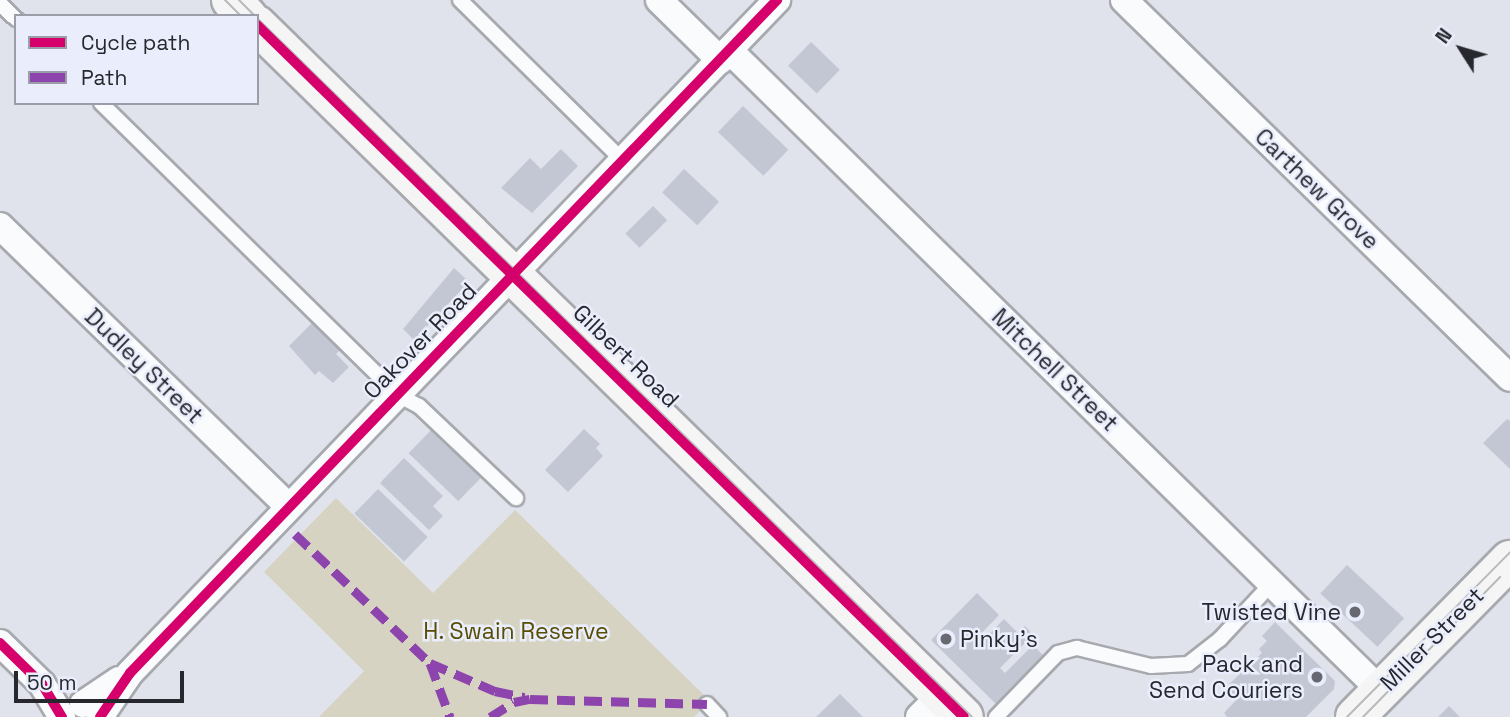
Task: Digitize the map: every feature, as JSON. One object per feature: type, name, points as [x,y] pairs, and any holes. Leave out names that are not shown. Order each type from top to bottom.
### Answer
[{"type":"street","points":[[231,0],[245,14]]},
{"type":"street","name":"Mitchell Street","points":[[659,0],[724,55],[1272,583],[1368,704]]},
{"type":"street","name":"Oakover Road","points":[[81,713],[130,673],[777,0]]},
{"type":"street","name":"Carthew Grove","points":[[1124,0],[1510,378]]},
{"type":"street","name":"Gilbert Road","points":[[259,27],[513,276],[942,709]]},
{"type":"street","name":"Dudley Street","points":[[0,226],[288,506]]},
{"type":"street","name":"Miller Street","points":[[1368,704],[1510,560]]},
{"type":"street","points":[[0,643],[42,684],[81,713]]},
{"type":"lane","points":[[460,0],[623,161]]},
{"type":"lane","points":[[0,4],[14,17]]},
{"type":"lane","points":[[103,105],[398,395],[419,407],[516,498]]},
{"type":"lane","points":[[996,717],[1058,653],[1077,648],[1170,669],[1188,664],[1212,646],[1272,583]]},
{"type":"lane","points":[[706,704],[719,717]]},
{"type":"green space","name":"H. Swain Reserve","points":[[336,498],[433,593],[515,510],[710,701],[694,717],[319,717],[364,671],[264,572]]},
{"type":"building","points":[[811,42],[840,70],[817,94],[788,66]]},
{"type":"building","points":[[743,106],[788,150],[763,176],[718,132]]},
{"type":"building","points":[[561,149],[578,166],[532,213],[501,188],[530,158],[541,169]]},
{"type":"building","points":[[684,169],[719,202],[697,225],[662,192]]},
{"type":"building","points":[[653,206],[667,220],[640,248],[625,234]]},
{"type":"building","points":[[454,268],[466,279],[466,285],[414,340],[403,329]]},
{"type":"building","points":[[312,323],[340,350],[336,354],[349,367],[333,383],[319,371],[315,375],[289,346]]},
{"type":"building","points":[[1507,419],[1510,421],[1510,469],[1483,443]]},
{"type":"building","points":[[433,428],[483,476],[458,501],[409,453]]},
{"type":"building","points":[[584,429],[600,444],[596,448],[603,456],[568,492],[545,470]]},
{"type":"building","points":[[404,458],[443,496],[433,506],[443,516],[429,530],[380,483]]},
{"type":"building","points":[[378,489],[428,537],[404,561],[354,513]]},
{"type":"building","points":[[1347,565],[1404,618],[1377,647],[1320,594]]},
{"type":"building","points":[[977,593],[999,615],[973,642],[978,646],[1004,619],[1018,633],[1025,626],[1033,635],[1000,668],[1005,673],[1033,645],[1044,656],[996,704],[931,640]]},
{"type":"building","points":[[1275,622],[1335,681],[1334,689],[1306,717],[1227,717],[1224,713],[1236,700],[1225,688],[1262,653],[1259,649],[1267,641],[1262,636]]},
{"type":"building","points":[[840,694],[863,717],[816,717]]},
{"type":"building","points":[[1449,706],[1460,717],[1438,717]]},
{"type":"tram line","points":[[225,0],[239,14]]},
{"type":"tram line","points":[[239,0],[253,14]]},
{"type":"tram line","points":[[259,20],[972,717]]},
{"type":"tram line","points":[[1347,717],[1510,552]]},
{"type":"tram line","points":[[1363,717],[1500,577]]},
{"type":"marked path","points":[[295,534],[430,663],[450,717]]},
{"type":"marked path","points":[[430,663],[495,691],[524,697]]},
{"type":"marked path","points":[[490,717],[514,702],[530,699],[707,704]]},
{"type":"cycle path","points":[[100,717],[130,673],[777,0]]},
{"type":"cycle path","points":[[259,27],[964,717]]},
{"type":"cycle path","points":[[0,643],[42,684],[62,717]]},
{"type":"place","name":"Twisted Vine","points":[[1355,612]]},
{"type":"place","name":"Pinky's","points":[[946,639]]},
{"type":"place","name":"Pack and Send Couriers","points":[[1317,677]]}]
